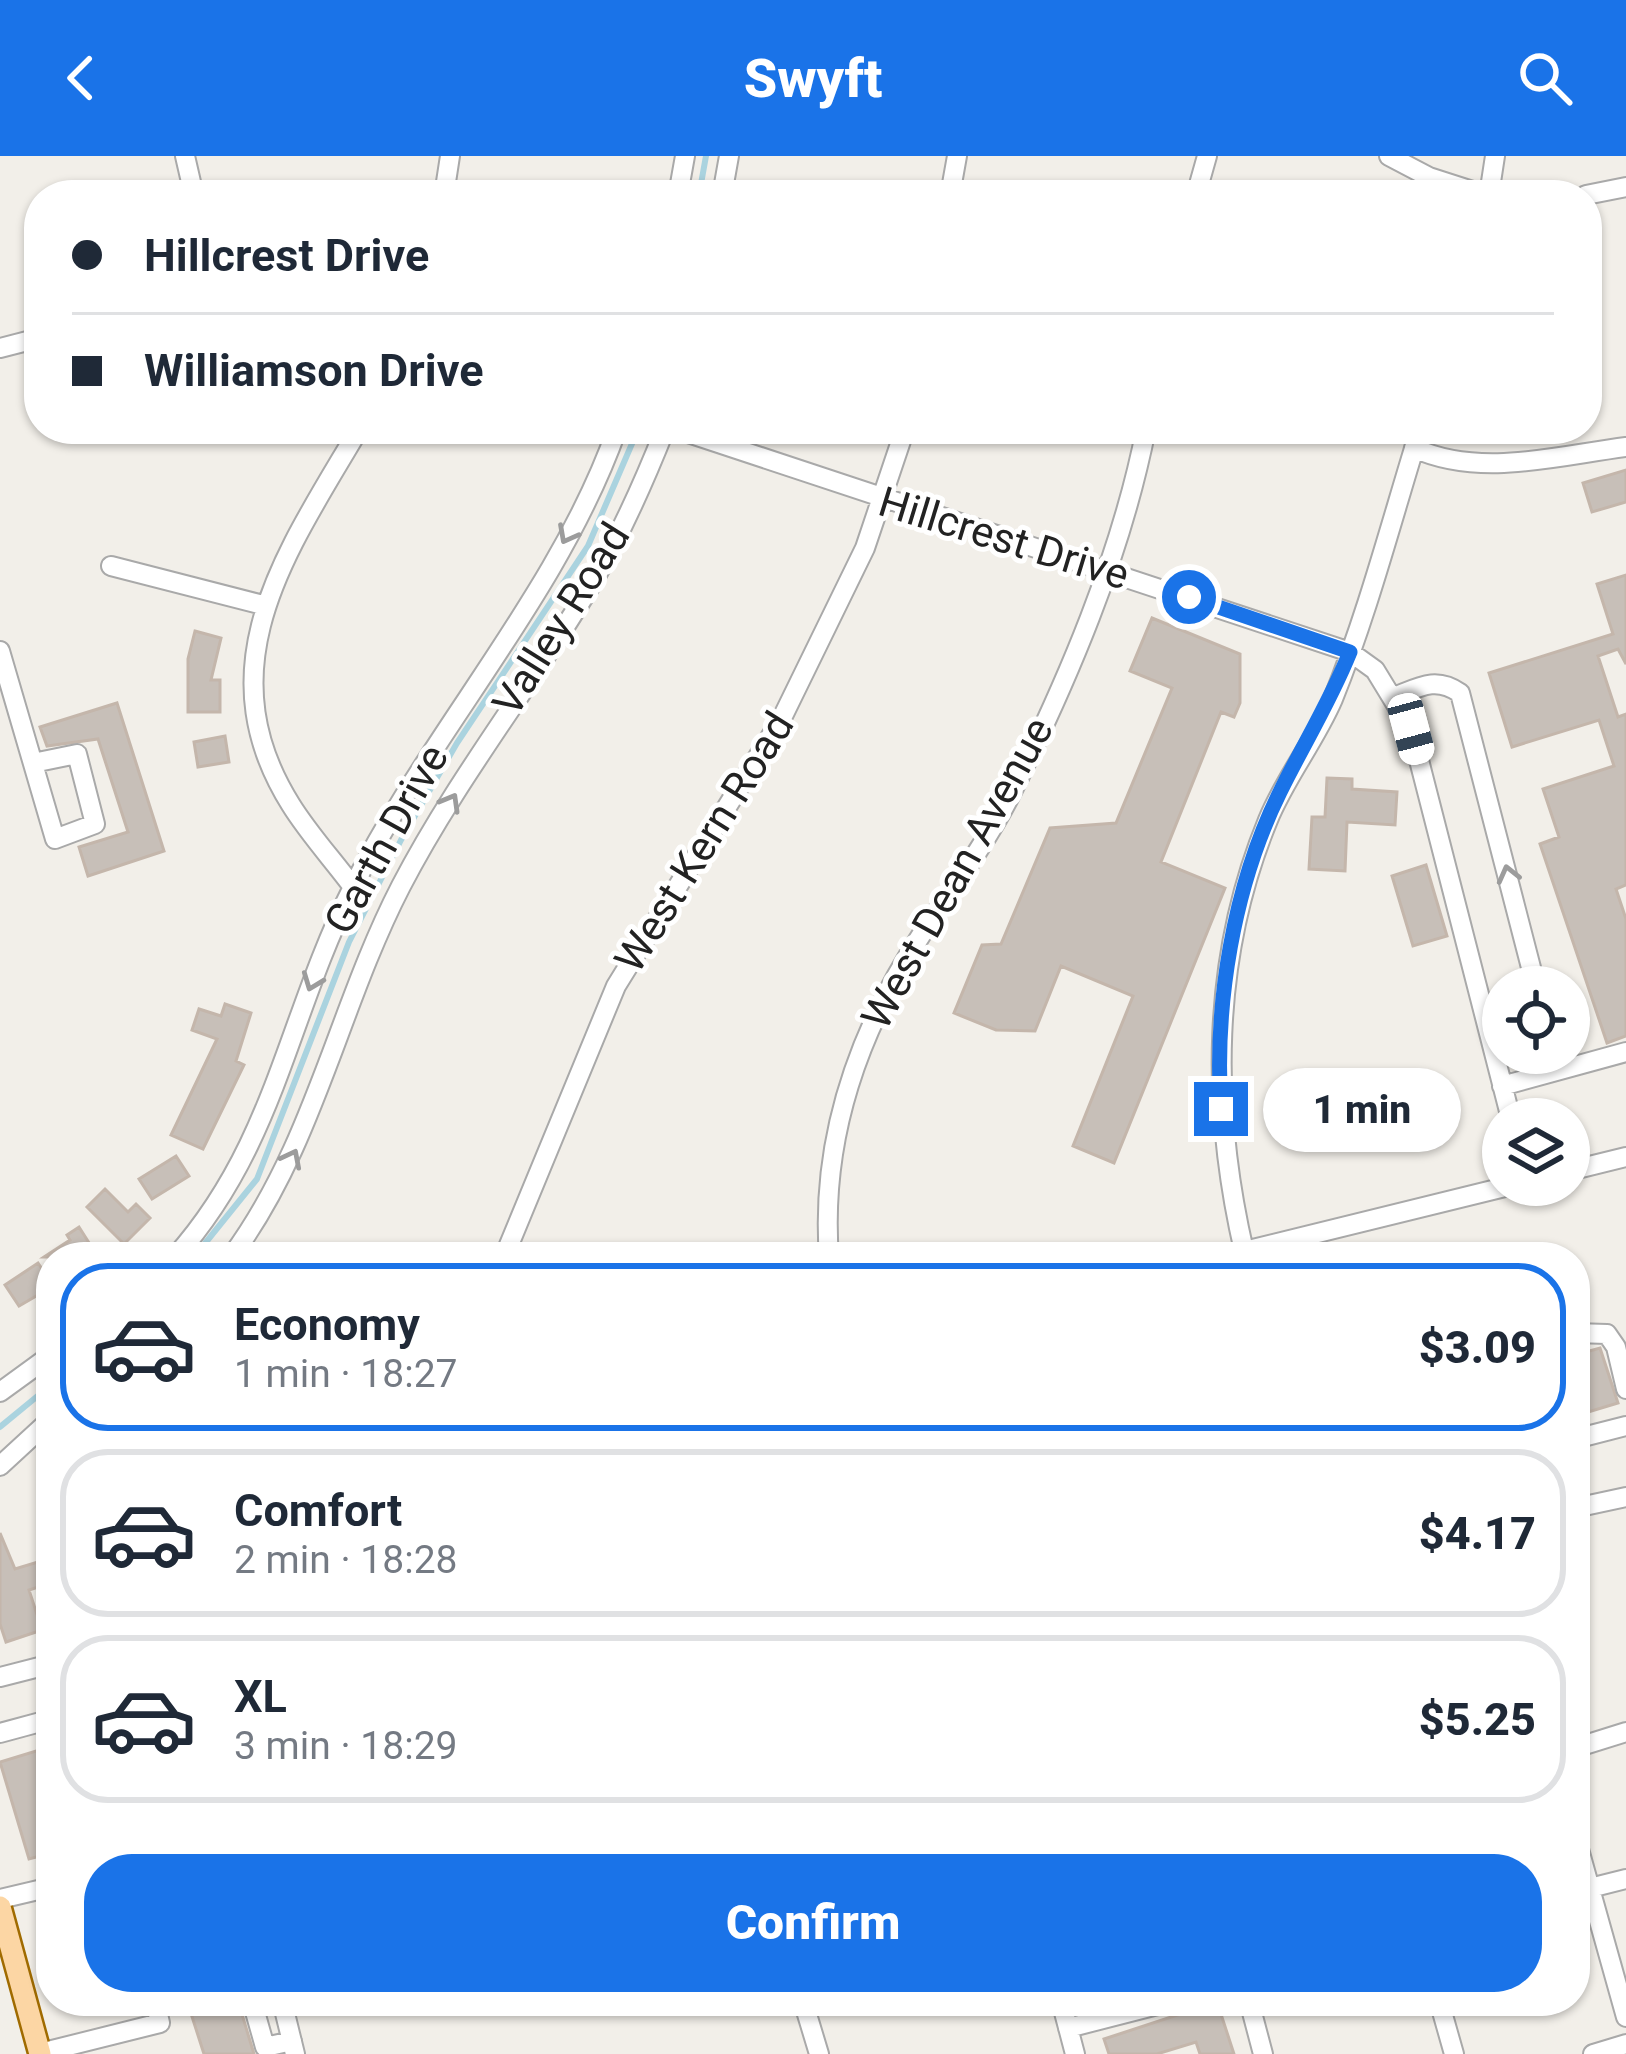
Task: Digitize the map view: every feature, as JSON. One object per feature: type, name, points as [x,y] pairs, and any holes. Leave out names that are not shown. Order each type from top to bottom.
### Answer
[{"type":"main road","points":[[0,1903],[40,2054]]},
{"type":"street","points":[[1389,156],[1439,180]]},
{"type":"street","points":[[351,444],[263,605],[251,683],[256,718],[290,804],[353,886]]},
{"type":"street","name":"Garth Drive","points":[[187,1242],[226,1193],[262,1126],[313,976],[353,886],[550,568],[610,444]]},
{"type":"street","name":"Valley Road","points":[[242,1242],[265,1212],[302,1137],[401,886],[495,727],[591,585],[658,444]]},
{"type":"street","name":"Hillcrest Drive","points":[[720,444],[1350,652],[1375,670],[1394,697],[1417,753],[1505,1098]]},
{"type":"street","name":"West Kern Road","points":[[510,1242],[616,986],[782,718],[884,500],[901,444]]},
{"type":"street","name":"West Dean Avenue","points":[[830,1242],[829,1170],[835,1124],[863,1042],[914,948],[1008,798],[1108,570],[1142,444]]},
{"type":"street","points":[[1242,1242],[1228,1180],[1219,1082],[1230,956],[1265,826],[1325,714],[1350,652],[1415,444]]},
{"type":"street","points":[[1423,444],[1443,462],[1498,464],[1626,447]]},
{"type":"street","points":[[111,566],[263,605]]},
{"type":"street","points":[[0,650],[55,839],[95,824],[76,754],[33,763]]},
{"type":"street","points":[[1394,697],[1430,682],[1446,683],[1460,692],[1531,966]]},
{"type":"street","points":[[1590,1057],[1626,1052]]},
{"type":"street","points":[[1502,1086],[1527,1074]]},
{"type":"street","points":[[1590,1166],[1626,1157]]},
{"type":"street","points":[[1281,1242],[1482,1193]]},
{"type":"street","points":[[1590,1333],[1607,1334],[1616,1347],[1626,1389]]},
{"type":"street","points":[[0,1392],[36,1365]]},
{"type":"street","points":[[1590,1435],[1626,1426]]},
{"type":"street","points":[[0,1466],[36,1432]]},
{"type":"street","points":[[1590,1504],[1626,1496]]},
{"type":"street","points":[[0,1677],[36,1668]]},
{"type":"street","points":[[0,1733],[36,1723]]},
{"type":"street","points":[[1590,1743],[1626,1732]]},
{"type":"street","points":[[1626,1879],[1590,1888],[1626,2017]]},
{"type":"street","points":[[0,1903],[36,1892]]},
{"type":"street","points":[[40,2054],[92,2048],[160,2023],[158,2016]]},
{"type":"street","points":[[256,2016],[266,2048],[293,2047],[286,2016]]},
{"type":"street","points":[[808,2016],[819,2054]]},
{"type":"street","points":[[1064,2016],[1075,2054]]},
{"type":"street","points":[[1068,2028],[1115,2016]]},
{"type":"street","points":[[1253,2016],[1263,2054]]},
{"type":"street","points":[[1443,2016],[1454,2054]]},
{"type":"street","points":[[1593,2054],[1626,2044]]},
{"type":"building","points":[[1626,470],[1626,502],[1592,512],[1583,483]]},
{"type":"building","points":[[1626,575],[1626,664],[1618,649],[1598,656],[1618,717],[1626,714],[1626,885],[1616,889],[1626,919],[1626,1036],[1607,1043],[1590,993],[1590,966],[1581,966],[1540,844],[1559,837],[1543,789],[1614,766],[1599,720],[1512,747],[1489,673],[1613,634],[1597,584]]},
{"type":"building","points":[[1152,618],[1240,654],[1240,703],[1234,717],[1221,712],[1161,862],[1225,888],[1114,1163],[1073,1146],[1133,996],[1061,966],[1035,1031],[996,1030],[954,1013],[982,945],[1001,944],[1050,828],[1116,823],[1172,688],[1130,671]]},
{"type":"building","points":[[195,631],[221,638],[211,680],[220,680],[220,712],[188,712],[188,659]]},
{"type":"building","points":[[117,703],[164,851],[88,876],[79,847],[128,832],[98,739],[47,746],[40,727]]},
{"type":"building","points":[[225,736],[229,762],[198,767],[194,742]]},
{"type":"building","points":[[1327,778],[1352,779],[1352,789],[1397,792],[1395,825],[1347,822],[1345,871],[1309,869],[1312,817],[1325,817]]},
{"type":"building","points":[[1426,865],[1447,936],[1413,946],[1392,876]]},
{"type":"building","points":[[225,1004],[251,1013],[236,1061],[244,1065],[203,1149],[171,1135],[217,1039],[192,1030],[199,1009],[221,1016]]},
{"type":"building","points":[[176,1156],[189,1176],[152,1199],[139,1179]]},
{"type":"building","points":[[105,1189],[128,1212],[136,1204],[150,1218],[122,1242],[87,1207]]},
{"type":"building","points":[[79,1227],[88,1242],[67,1242],[67,1235]]},
{"type":"building","points":[[36,1264],[36,1296],[19,1306],[5,1285]]},
{"type":"building","points":[[1600,1348],[1618,1403],[1590,1411],[1590,1351]]},
{"type":"building","points":[[0,1533],[15,1569],[36,1563],[36,1588],[29,1590],[36,1632],[6,1642],[0,1624]]},
{"type":"building","points":[[36,1751],[36,1857],[29,1859],[0,1762]]},
{"type":"building","points":[[192,2016],[243,2016],[254,2054],[204,2054]]},
{"type":"building","points":[[1174,2016],[1222,2016],[1234,2054],[1200,2054],[1196,2042],[1157,2054],[1109,2054],[1104,2039]]},
{"type":"waterway","points":[[702,180],[706,156]]},
{"type":"waterway","points":[[206,1242],[257,1179],[349,942],[401,840],[457,743],[588,546],[632,444]]},
{"type":"waterway","points":[[0,1427],[36,1397]]},
{"type":"route","points":[[1189,597],[1350,652],[1334,697],[1265,826],[1239,910],[1226,980],[1221,1109]]}]
